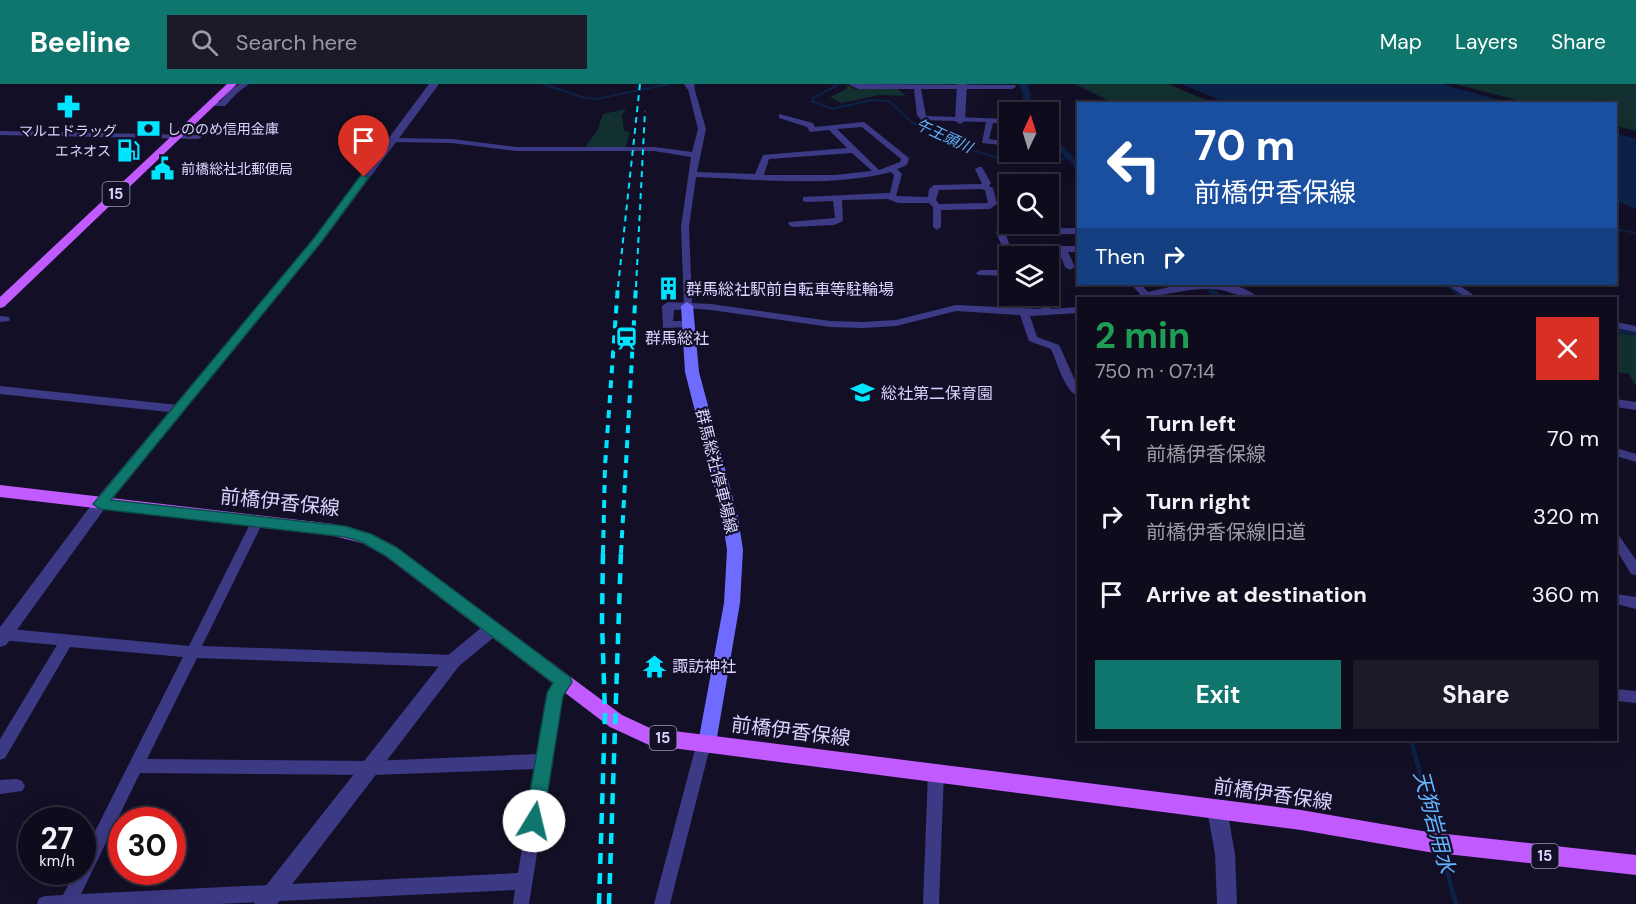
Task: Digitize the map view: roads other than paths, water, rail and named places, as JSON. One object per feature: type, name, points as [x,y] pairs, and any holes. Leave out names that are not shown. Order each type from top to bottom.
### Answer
[{"type":"main road","name":"15","points":[[0,291],[221,84]]},
{"type":"main road","name":"15","points":[[0,304],[232,84]]},
{"type":"main road","name":"群馬総社停車場線","points":[[687,306],[692,372],[730,517],[736,570],[708,743]]},
{"type":"main road","name":"前橋伊香保線","points":[[0,491],[334,530],[366,538],[391,552],[615,721],[638,733],[1301,820],[1428,842],[1636,864]]},
{"type":"street","points":[[212,104],[222,104],[234,91],[245,84]]},
{"type":"street","points":[[1,636],[100,504],[319,239],[434,84]]},
{"type":"street","points":[[852,84],[858,87],[1012,87]]},
{"type":"street","points":[[690,86],[702,129],[695,155],[684,239],[687,306],[711,307],[830,324],[863,325],[896,323],[956,308],[1024,313],[1077,309]]},
{"type":"street","points":[[917,86],[923,117],[960,121],[999,120]]},
{"type":"street","points":[[960,121],[962,86]]},
{"type":"street","points":[[692,174],[811,178],[878,173],[904,163],[905,158],[868,126],[858,124],[813,130],[810,125],[782,116]]},
{"type":"street","points":[[990,120],[986,141],[999,143]]},
{"type":"street","points":[[831,128],[878,173]]},
{"type":"street","points":[[0,133],[198,137]]},
{"type":"street","points":[[391,140],[453,141],[532,149],[654,149],[695,155]]},
{"type":"street","points":[[759,176],[766,157],[854,150]]},
{"type":"street","points":[[806,199],[894,195],[898,174],[892,169]]},
{"type":"street","points":[[979,169],[987,183],[984,187]]},
{"type":"street","points":[[889,196],[898,200],[934,203],[990,206],[993,204],[989,188],[937,187],[933,189],[934,203],[937,227]]},
{"type":"street","points":[[792,224],[834,222],[840,219],[837,198]]},
{"type":"street","points":[[1077,231],[1000,232],[1005,249],[1077,249]]},
{"type":"street","points":[[1062,249],[1070,267]]},
{"type":"street","points":[[981,273],[999,273]]},
{"type":"street","points":[[1143,297],[1214,285],[1239,290],[1252,297]]},
{"type":"street","points":[[1453,285],[1471,297]]},
{"type":"street","points":[[1045,306],[1047,312]]},
{"type":"street","points":[[1024,313],[1033,339],[1055,347],[1077,391]]},
{"type":"street","points":[[1617,325],[1636,329]]},
{"type":"street","points":[[0,390],[178,409]]},
{"type":"street","points":[[1617,403],[1636,406]]},
{"type":"street","points":[[1617,452],[1636,458]]},
{"type":"street","points":[[68,903],[257,522]]},
{"type":"street","points":[[1617,542],[1636,570]]},
{"type":"street","points":[[1617,599],[1636,603]]},
{"type":"street","points":[[268,899],[453,661],[493,628]]},
{"type":"street","points":[[1,636],[192,652],[453,661]]},
{"type":"street","points":[[0,753],[67,640]]},
{"type":"street","points":[[521,904],[555,693],[564,682]]},
{"type":"street","points":[[1617,695],[1636,697]]},
{"type":"street","points":[[662,904],[701,753],[708,743]]},
{"type":"street","points":[[136,766],[372,768],[544,761]]},
{"type":"street","points":[[931,904],[936,772]]},
{"type":"street","points":[[0,787],[17,786]]},
{"type":"street","points":[[1217,809],[1225,854],[1227,904]]},
{"type":"street","points":[[45,904],[268,899],[524,881]]},
{"type":"water","points":[[1181,84],[1441,84],[1507,102],[1225,102]]},
{"type":"water","points":[[1617,133],[1636,139],[1636,209],[1617,201]]},
{"type":"waterway","name":"午王頭川","points":[[543,84],[582,97],[597,99],[669,84]]},
{"type":"waterway","name":"午王頭川","points":[[835,84],[836,86],[813,98],[812,101],[832,109],[872,100],[889,101],[913,123],[955,145],[1001,159],[1077,158]]},
{"type":"waterway","points":[[1023,84],[1027,94],[1026,102]]},
{"type":"waterway","points":[[1059,145],[1077,164]]},
{"type":"waterway","name":"午王頭川","points":[[1617,229],[1636,233]]},
{"type":"waterway","points":[[1206,285],[1218,297]]},
{"type":"waterway","points":[[1448,285],[1466,297]]},
{"type":"waterway","points":[[1617,330],[1636,333]]},
{"type":"waterway","name":"天狗岩用水","points":[[1411,741],[1437,837]]},
{"type":"waterway","name":"天狗岩用水","points":[[1441,850],[1456,904]]},
{"type":"railway","points":[[618,287],[640,84]]},
{"type":"railway","points":[[636,287],[645,111]]},
{"type":"railway","points":[[603,553],[605,466],[618,285]]},
{"type":"railway","points":[[621,553],[636,285]]},
{"type":"railway","points":[[599,904],[605,714],[602,622],[603,551]]},
{"type":"railway","points":[[609,904],[621,551]]},
{"type":"place","name":"マルエドラッグ","points":[[68,107]]},
{"type":"place","name":"しののめ信用金庫","points":[[149,129]]},
{"type":"place","name":"エネオス","points":[[129,151]]},
{"type":"place","name":"前橋総社北郵便局","points":[[163,169]]},
{"type":"place","name":"群馬総社駅前自転車等駐輪場","points":[[668,289]]},
{"type":"place","name":"群馬総社","points":[[627,338]]},
{"type":"place","name":"総社第二保育園","points":[[863,393]]},
{"type":"place","name":"諏訪神社","points":[[654,666]]}]
